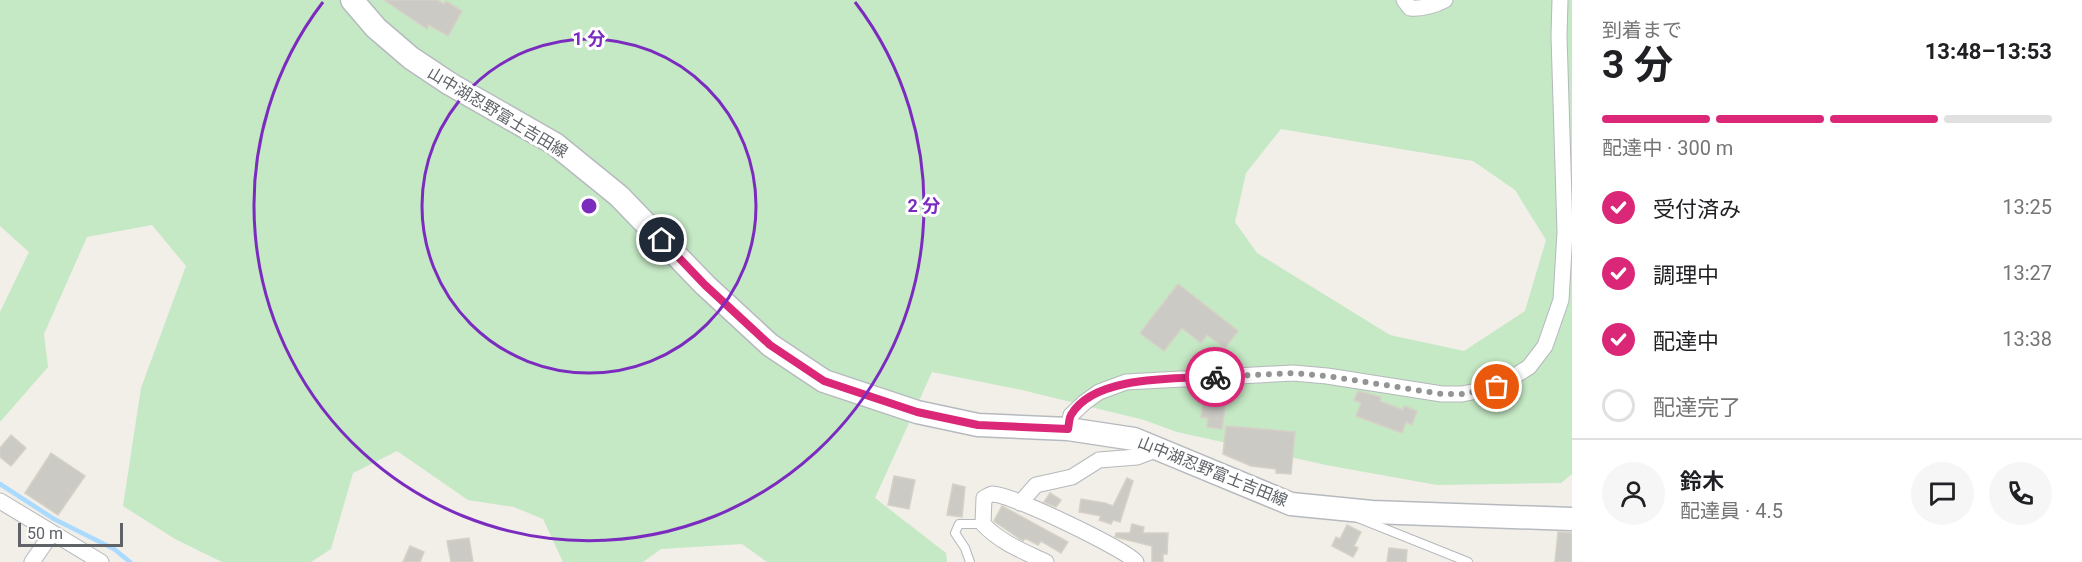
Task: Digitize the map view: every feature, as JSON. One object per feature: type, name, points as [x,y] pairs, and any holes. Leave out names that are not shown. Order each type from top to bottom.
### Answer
[{"type":"main road","name":"山中湖忍野富士吉田線","points":[[352,0],[376,28],[411,58],[450,84],[555,144],[619,196],[705,285],[770,345],[824,381],[917,412],[968,423],[1068,429],[1134,439],[1291,504],[1372,512],[1572,519]]},
{"type":"street","points":[[1404,0],[1410,8],[1418,9],[1428,8],[1445,0]]},
{"type":"street","points":[[1068,429],[1071,415],[1085,402],[1099,392],[1126,382],[1293,373],[1442,394],[1462,394],[1497,387],[1528,367],[1545,346],[1561,300],[1565,232],[1560,0]]},
{"type":"street","points":[[1020,503],[1036,484],[1072,477],[1099,460],[1137,457],[1158,448]]},
{"type":"street","points":[[1046,562],[1005,544],[983,524],[984,498],[993,494],[1020,503],[1096,537],[1136,562]]},
{"type":"street","points":[[0,501],[101,562]]},
{"type":"street","points":[[32,562],[51,533]]},
{"type":"lane","points":[[1342,509],[1368,523],[1468,562]]},
{"type":"lane","points":[[970,562],[965,548],[955,533],[959,524],[983,524]]},
{"type":"green space","points":[[0,0],[1572,0],[1572,474],[1561,483],[1437,485],[1326,465],[1177,432],[1144,420],[1022,390],[932,372],[875,498],[946,553],[947,562],[767,562],[742,544],[661,549],[643,562],[563,562],[543,519],[514,507],[468,500],[397,451],[353,473],[331,549],[311,562],[222,562],[175,539],[123,506],[141,388],[186,266],[152,225],[87,237],[44,334],[48,367],[0,422],[0,312],[29,252],[0,226]],"holes":[[[1281,129],[1473,161],[1515,190],[1546,240],[1525,311],[1464,351],[1390,335],[1257,253],[1235,222],[1246,173]]]},
{"type":"building","points":[[384,0],[437,0],[444,4],[446,1],[462,11],[448,36],[429,25],[427,29]]},
{"type":"building","points":[[1178,284],[1238,331],[1225,348],[1207,335],[1201,343],[1182,328],[1164,351],[1140,333]]},
{"type":"building","points":[[1358,391],[1381,397],[1380,401],[1403,410],[1404,406],[1417,411],[1412,425],[1406,422],[1402,433],[1356,416],[1361,403],[1354,400]]},
{"type":"building","points":[[1204,398],[1226,401],[1222,429],[1207,427],[1208,418],[1201,417]]},
{"type":"building","points":[[1226,426],[1295,432],[1291,474],[1276,473],[1276,469],[1251,466],[1223,454]]},
{"type":"building","points":[[11,435],[26,448],[11,466],[0,457],[0,448]]},
{"type":"building","points":[[51,453],[85,476],[58,515],[25,493]]},
{"type":"building","points":[[894,476],[915,480],[909,509],[888,505]]},
{"type":"building","points":[[1127,478],[1133,481],[1120,522],[1113,520],[1111,524],[1099,520],[1101,516],[1079,512],[1081,499],[1113,506]]},
{"type":"building","points":[[953,484],[965,487],[962,517],[947,515]]},
{"type":"building","points":[[1050,493],[1061,500],[1056,507],[1044,502]]},
{"type":"building","points":[[1002,506],[1068,542],[1061,553],[1041,541],[1038,545],[1025,538],[1023,541],[994,521]]},
{"type":"building","points":[[1132,524],[1144,527],[1143,533],[1168,533],[1167,554],[1163,554],[1163,562],[1152,562],[1152,546],[1115,537],[1116,533],[1130,533]]},
{"type":"building","points":[[1347,525],[1361,532],[1354,546],[1358,548],[1353,557],[1332,546],[1336,537],[1340,539]]},
{"type":"building","points":[[1558,532],[1572,533],[1572,562],[1555,562]]},
{"type":"building","points":[[469,538],[473,562],[451,562],[447,541]]},
{"type":"building","points":[[410,546],[424,552],[420,562],[403,562]]},
{"type":"building","points":[[1389,548],[1407,550],[1406,562],[1387,562]]},
{"type":"waterway","points":[[0,484],[54,519],[114,549],[130,562]]},
{"type":"way so far","points":[[1215,377],[1293,373],[1442,394],[1462,394],[1497,387]]},
{"type":"route","points":[[662,240],[705,285],[770,345],[824,381],[917,412],[978,425],[1068,429],[1071,415],[1085,402],[1099,392],[1126,382],[1215,377]]}]
